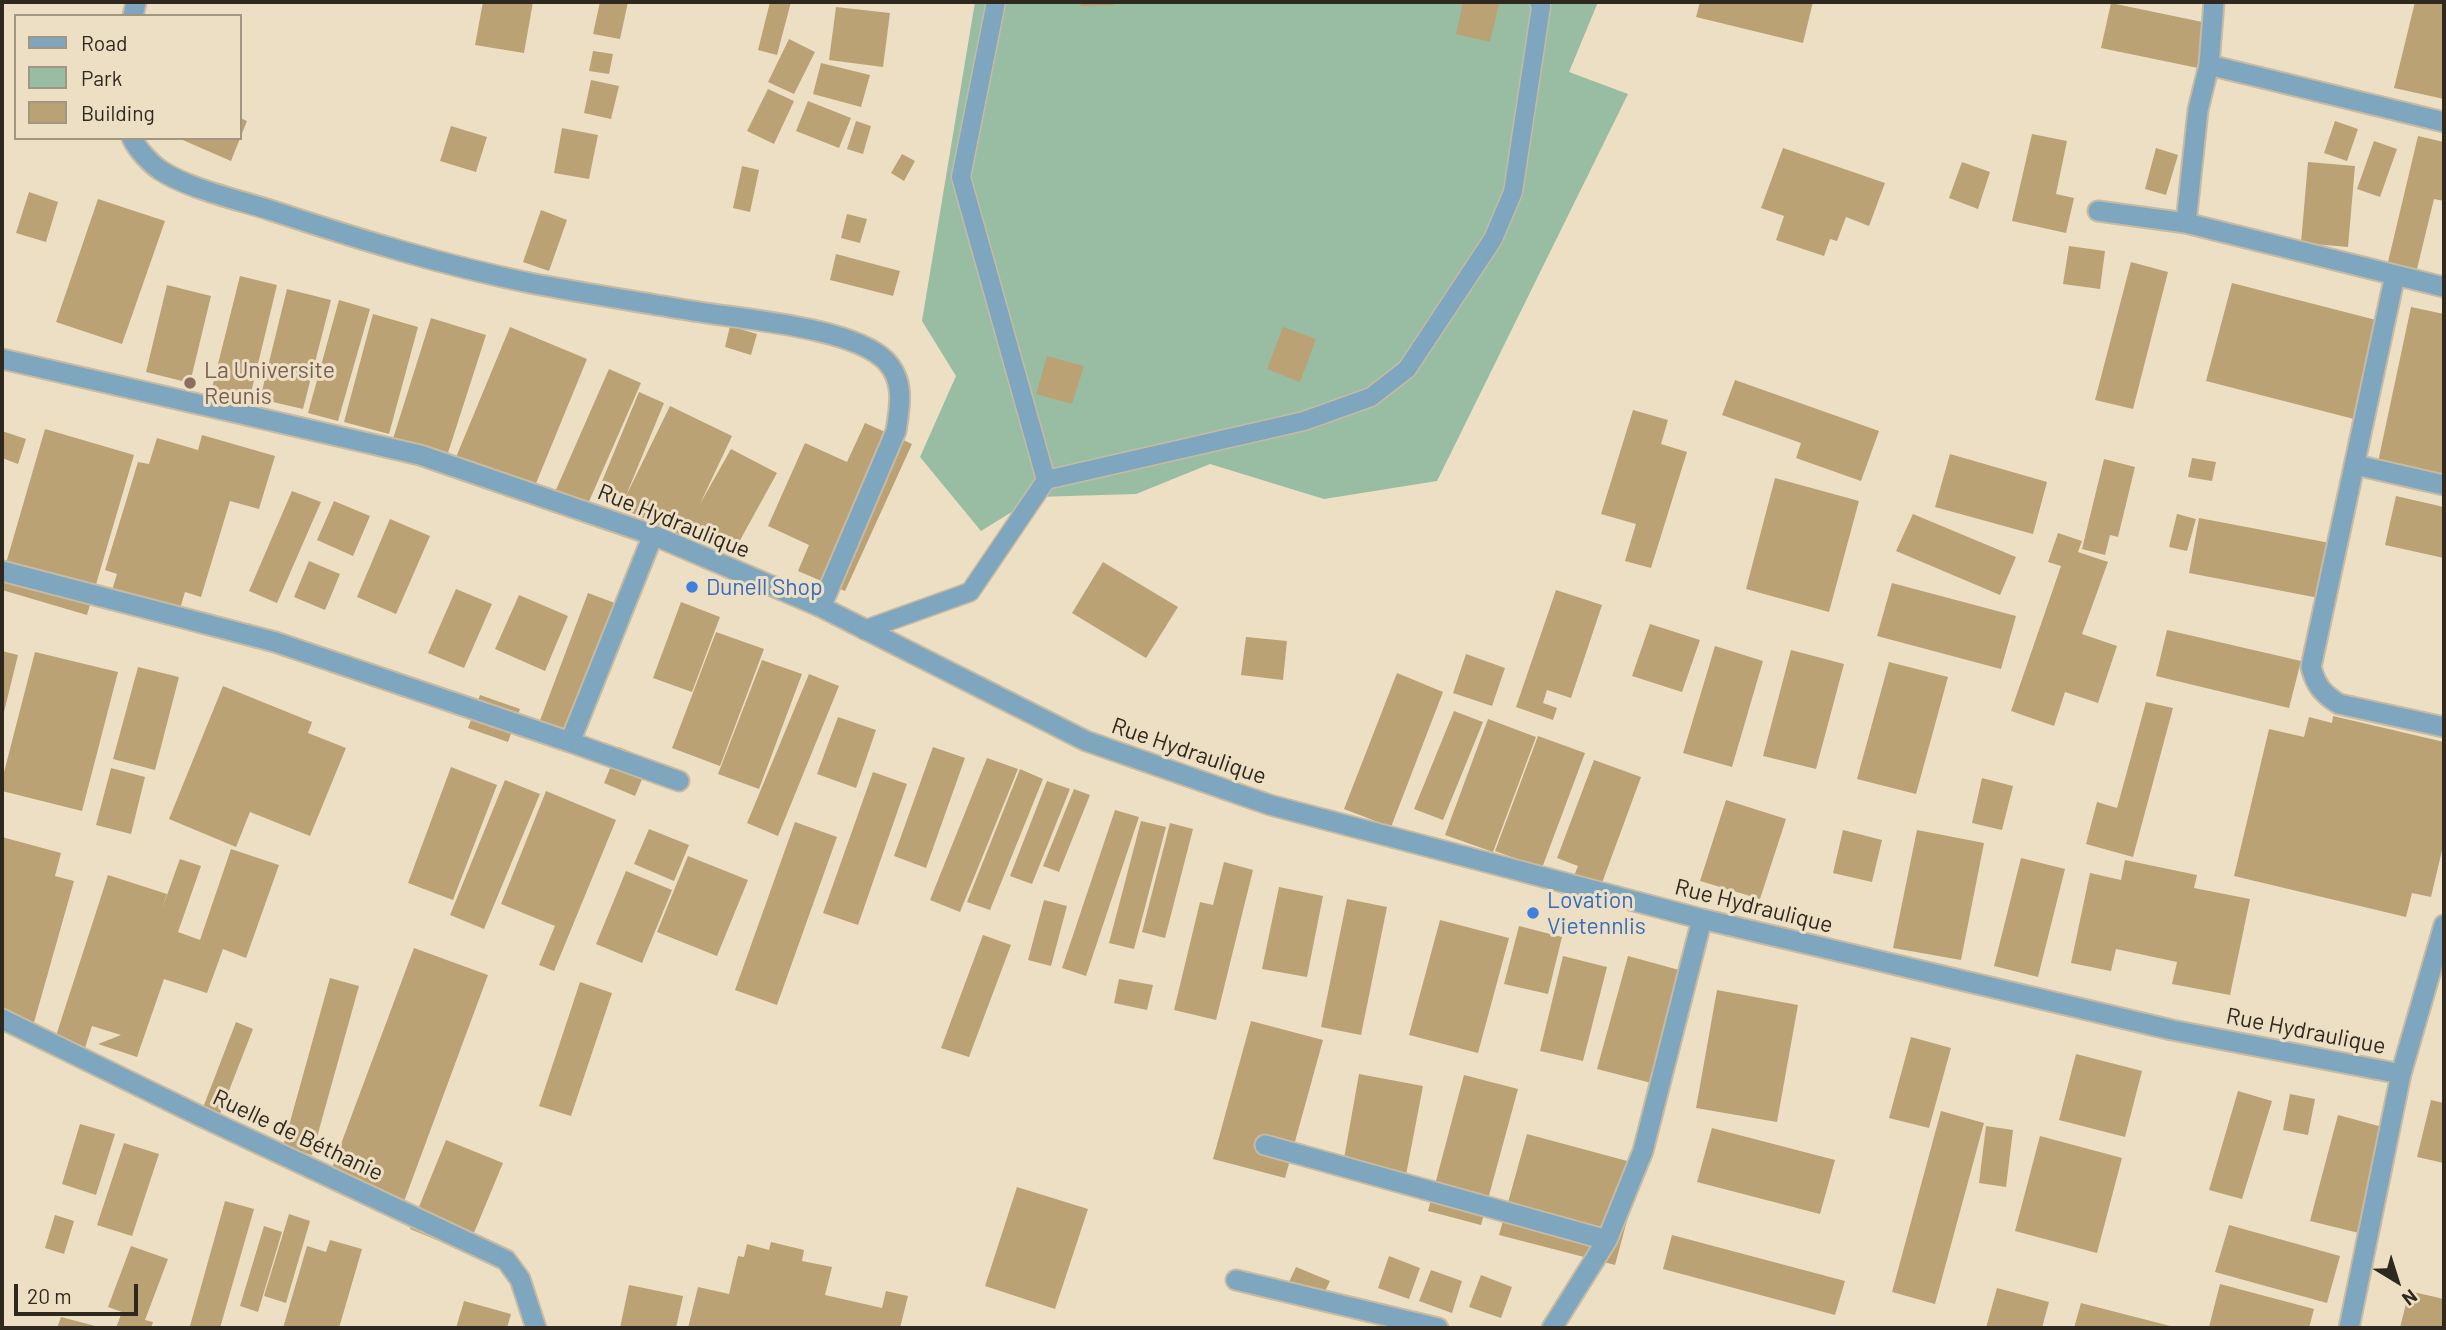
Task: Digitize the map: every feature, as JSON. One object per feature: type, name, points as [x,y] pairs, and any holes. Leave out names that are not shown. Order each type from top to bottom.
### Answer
[{"type":"street","points":[[2186,223],[2198,110],[2210,65],[2214,2]]},
{"type":"street","points":[[2210,65],[2444,122]]},
{"type":"street","points":[[133,140],[159,169],[191,184],[367,242],[529,283],[783,324],[829,334],[868,347],[886,360],[898,377],[901,400],[895,431],[821,607]]},
{"type":"street","points":[[2098,211],[2186,223],[2444,287]]},
{"type":"street","points":[[2395,275],[2311,667],[2315,683],[2324,695],[2339,704],[2444,727]]},
{"type":"street","name":"Rue Hydraulique","points":[[2,359],[420,455],[653,535],[821,607],[1086,741],[1270,805],[1702,919],[2172,1030],[2401,1074]]},
{"type":"street","points":[[2356,465],[2444,485]]},
{"type":"street","points":[[570,742],[653,535]]},
{"type":"street","points":[[2,571],[275,642],[679,781]]},
{"type":"street","points":[[1552,1328],[1607,1240],[1643,1151],[1702,919]]},
{"type":"street","points":[[2349,1328],[2401,1074],[2444,925]]},
{"type":"street","name":"Ruelle de Béthanie","points":[[2,1019],[506,1259],[520,1279],[536,1328]]},
{"type":"street","points":[[1265,1145],[1607,1240]]},
{"type":"street","points":[[1236,1280],[1438,1328]]},
{"type":"lane","points":[[996,2],[961,177],[1046,480]]},
{"type":"lane","points":[[864,629],[970,592],[1046,480],[1304,421],[1371,397],[1407,369],[1493,239],[1513,192],[1541,7],[1539,2]]},
{"type":"green space","points":[[975,2],[1598,2],[1569,72],[1628,94],[1437,481],[1324,499],[1210,464],[1136,494],[1036,497],[981,531],[920,457],[956,376],[922,321]]},
{"type":"building","points":[[483,2],[533,2],[524,53],[475,45]]},
{"type":"building","points":[[600,2],[628,2],[620,39],[593,34]]},
{"type":"building","points":[[770,2],[791,2],[777,55],[758,50]]},
{"type":"building","points":[[1081,2],[1115,2],[1115,5],[1081,6]]},
{"type":"building","points":[[1463,2],[1499,4],[1490,42],[1456,34]]},
{"type":"building","points":[[1700,2],[1813,2],[1803,43],[1696,17]]},
{"type":"building","points":[[2415,2],[2444,2],[2444,99],[2394,88]]},
{"type":"building","points":[[2111,3],[2207,23],[2198,68],[2101,48]]},
{"type":"building","points":[[836,7],[890,13],[883,67],[829,60]]},
{"type":"building","points":[[789,39],[815,52],[794,94],[768,82]]},
{"type":"building","points":[[593,51],[613,54],[609,74],[589,71]]},
{"type":"building","points":[[821,63],[870,75],[861,107],[813,94]]},
{"type":"building","points":[[591,80],[619,86],[611,119],[584,113]]},
{"type":"building","points":[[768,89],[794,101],[774,144],[747,131]]},
{"type":"building","points":[[808,101],[851,118],[839,148],[796,131]]},
{"type":"building","points":[[242,119],[247,121],[242,134]]},
{"type":"building","points":[[856,121],[871,126],[863,154],[847,149]]},
{"type":"building","points":[[2335,121],[2358,129],[2347,161],[2324,153]]},
{"type":"building","points":[[451,126],[487,137],[476,172],[440,161]]},
{"type":"building","points":[[562,128],[598,135],[589,179],[554,173]]},
{"type":"building","points":[[2032,134],[2067,141],[2056,194],[2074,198],[2066,233],[2012,221]]},
{"type":"building","points":[[2418,136],[2444,142],[2444,201],[2434,199],[2417,269],[2388,262]]},
{"type":"building","points":[[183,140],[239,140],[231,161]]},
{"type":"building","points":[[2374,141],[2397,149],[2380,197],[2357,189]]},
{"type":"building","points":[[1783,148],[1885,183],[1869,226],[1846,217],[1837,241],[1830,239],[1824,256],[1776,240],[1784,216],[1761,208]]},
{"type":"building","points":[[2156,148],[2178,155],[2166,195],[2145,189]]},
{"type":"building","points":[[902,154],[915,161],[904,181],[891,173]]},
{"type":"building","points":[[1962,162],[1990,172],[1978,209],[1949,198]]},
{"type":"building","points":[[2308,162],[2355,166],[2348,247],[2301,243]]},
{"type":"building","points":[[742,166],[759,170],[750,212],[733,208]]},
{"type":"building","points":[[29,192],[58,202],[46,242],[16,233]]},
{"type":"building","points":[[98,199],[165,221],[122,344],[56,322]]},
{"type":"building","points":[[541,210],[567,220],[549,271],[523,262]]},
{"type":"building","points":[[847,214],[867,219],[860,243],[841,238]]},
{"type":"building","points":[[2069,246],[2105,251],[2100,289],[2063,284]]},
{"type":"building","points":[[836,254],[900,271],[893,296],[830,280]]},
{"type":"building","points":[[2131,262],[2168,272],[2133,409],[2095,400]]},
{"type":"building","points":[[240,276],[277,285],[250,397],[212,388]]},
{"type":"building","points":[[2232,283],[2380,321],[2354,419],[2206,381]]},
{"type":"building","points":[[167,285],[211,296],[190,383],[146,372]]},
{"type":"building","points":[[287,289],[331,300],[303,409],[260,399]]},
{"type":"building","points":[[339,300],[370,309],[338,421],[308,413]]},
{"type":"building","points":[[2411,307],[2444,314],[2444,476],[2378,462]]},
{"type":"building","points":[[373,314],[418,327],[389,434],[344,422]]},
{"type":"building","points":[[431,318],[486,335],[446,459],[392,442]]},
{"type":"building","points":[[730,326],[757,334],[751,355],[725,347]]},
{"type":"building","points":[[510,327],[587,359],[532,493],[454,462]]},
{"type":"building","points":[[1283,327],[1316,339],[1300,382],[1267,369]]},
{"type":"building","points":[[1047,356],[1084,366],[1072,404],[1036,394]]},
{"type":"building","points":[[609,369],[641,383],[587,506],[555,492]]},
{"type":"building","points":[[1735,380],[1879,431],[1861,481],[1796,458],[1801,443],[1722,415]]},
{"type":"building","points":[[639,392],[664,403],[625,498],[670,406],[732,436],[700,504],[731,449],[777,473],[733,553],[689,528],[685,537],[621,508],[624,501],[598,491]]},
{"type":"building","points":[[1633,410],[1668,420],[1661,444],[1687,452],[1651,568],[1625,561],[1636,524],[1601,514]]},
{"type":"building","points":[[865,423],[912,444],[845,591],[798,571],[809,545],[768,526],[805,443],[847,462]]},
{"type":"building","points":[[45,429],[134,455],[87,615],[2,590],[2,577]]},
{"type":"building","points":[[2,431],[26,439],[18,464],[2,458]]},
{"type":"building","points":[[202,435],[275,456],[259,509],[230,501],[201,597],[185,592],[176,622],[108,603],[117,574],[105,570],[138,462],[149,464],[157,438],[198,450]]},
{"type":"building","points":[[1950,454],[2047,482],[2033,534],[1935,507]]},
{"type":"building","points":[[2192,458],[2216,462],[2212,481],[2188,477]]},
{"type":"building","points":[[2104,459],[2135,467],[2118,537],[2110,535],[2105,555],[2082,549]]},
{"type":"building","points":[[1775,478],[1859,501],[1829,612],[1746,589]]},
{"type":"building","points":[[292,491],[321,502],[277,603],[249,591]]},
{"type":"building","points":[[2396,496],[2444,507],[2444,558],[2385,545]]},
{"type":"building","points":[[334,501],[370,516],[353,556],[317,540]]},
{"type":"building","points":[[1913,514],[2016,557],[2000,595],[1896,551]]},
{"type":"building","points":[[2177,514],[2196,519],[2187,551],[2169,547]]},
{"type":"building","points":[[2199,518],[2330,543],[2319,598],[2189,573]]},
{"type":"building","points":[[390,519],[430,536],[396,614],[357,597]]},
{"type":"building","points":[[2058,533],[2082,541],[2078,552],[2108,562],[2082,634],[2117,646],[2098,703],[2065,692],[2054,726],[2011,711],[2061,566],[2048,562]]},
{"type":"building","points":[[309,561],[340,574],[325,610],[294,597]]},
{"type":"building","points":[[1103,562],[1178,607],[1146,658],[1072,613]]},
{"type":"building","points":[[1892,583],[2016,616],[2001,669],[1877,636]]},
{"type":"building","points":[[456,589],[492,604],[464,668],[428,653]]},
{"type":"building","points":[[1556,590],[1602,605],[1571,698],[1547,690],[1543,703],[1557,708],[1553,720],[1516,707]]},
{"type":"building","points":[[588,593],[623,606],[574,736],[539,723]]},
{"type":"building","points":[[519,595],[568,616],[545,671],[495,649]]},
{"type":"building","points":[[681,602],[720,617],[692,692],[653,678]]},
{"type":"building","points":[[1650,624],[1700,640],[1682,692],[1632,676]]},
{"type":"building","points":[[2167,630],[2301,661],[2289,708],[2156,676]]},
{"type":"building","points":[[716,632],[764,649],[720,766],[672,748]]},
{"type":"building","points":[[1246,637],[1287,641],[1283,680],[1241,675]]},
{"type":"building","points":[[1715,646],[1763,661],[1732,767],[1683,753]]},
{"type":"building","points":[[1791,650],[1844,664],[1816,769],[1763,756]]},
{"type":"building","points":[[2,651],[18,655],[3,716],[2,716]]},
{"type":"building","points":[[35,652],[118,672],[82,811],[2,791],[2,780]]},
{"type":"building","points":[[1466,654],[1505,668],[1492,706],[1453,693]]},
{"type":"building","points":[[762,660],[802,674],[759,789],[718,774]]},
{"type":"building","points":[[1889,662],[1948,677],[1916,794],[1857,779]]},
{"type":"building","points":[[138,667],[179,677],[155,770],[113,759]]},
{"type":"building","points":[[1397,673],[1443,692],[1391,827],[1344,809]]},
{"type":"building","points":[[809,674],[839,686],[778,836],[747,823]]},
{"type":"building","points":[[223,686],[312,722],[308,733],[346,748],[310,836],[250,812],[236,847],[169,819]]},
{"type":"building","points":[[480,695],[520,709],[508,742],[468,728]]},
{"type":"building","points":[[2146,702],[2173,708],[2133,857],[2086,844],[2097,802],[2117,808]]},
{"type":"building","points":[[1454,711],[1483,722],[1443,820],[1414,809]]},
{"type":"building","points":[[2333,716],[2444,742],[2444,842],[2431,897],[2412,893],[2406,917],[2234,876],[2269,729],[2304,737],[2309,717],[2332,723]]},
{"type":"building","points":[[838,717],[876,730],[856,788],[817,774]]},
{"type":"building","points":[[1488,719],[1536,737],[1493,852],[1445,835]]},
{"type":"building","points":[[1538,736],[1585,753],[1542,868],[1495,851]]},
{"type":"building","points":[[619,747],[650,760],[635,796],[604,783]]},
{"type":"building","points":[[933,747],[965,758],[926,868],[894,856]]},
{"type":"building","points":[[987,758],[1018,769],[960,912],[930,900]]},
{"type":"building","points":[[1594,760],[1641,777],[1599,891],[1572,881],[1578,866],[1557,858]]},
{"type":"building","points":[[451,767],[497,785],[453,900],[408,883]]},
{"type":"building","points":[[111,768],[145,777],[131,834],[96,825]]},
{"type":"building","points":[[1020,769],[1043,779],[990,910],[967,902]]},
{"type":"building","points":[[873,772],[907,784],[858,925],[823,913]]},
{"type":"building","points":[[1982,778],[2013,786],[2002,830],[1972,823]]},
{"type":"building","points":[[505,780],[540,794],[484,929],[450,915]]},
{"type":"building","points":[[1047,781],[1070,789],[1032,884],[1010,876]]},
{"type":"building","points":[[1074,789],[1090,795],[1059,872],[1043,866]]},
{"type":"building","points":[[546,791],[616,820],[554,971],[539,965],[555,926],[501,904]]},
{"type":"building","points":[[1726,800],[1786,819],[1760,899],[1700,881]]},
{"type":"building","points":[[1115,810],[1139,817],[1086,976],[1062,968]]},
{"type":"building","points":[[1141,821],[1166,827],[1134,949],[1109,943]]},
{"type":"building","points":[[795,822],[837,837],[777,1005],[735,990]]},
{"type":"building","points":[[1170,823],[1193,829],[1165,938],[1142,932]]},
{"type":"building","points":[[649,829],[689,845],[674,881],[634,864]]},
{"type":"building","points":[[1843,830],[1882,840],[1872,882],[1833,873]]},
{"type":"building","points":[[1917,830],[1984,843],[1961,960],[1893,948]]},
{"type":"building","points":[[2,837],[61,853],[55,876],[74,881],[33,1026],[2,1017]]},
{"type":"building","points":[[231,849],[279,865],[246,958],[223,949],[207,993],[164,979],[137,1057],[98,1044],[121,1035],[92,1026],[85,1048],[55,1039],[108,875],[167,894],[162,909],[180,859],[201,866],[178,932],[200,940]]},
{"type":"building","points":[[688,856],[748,880],[717,956],[657,932]]},
{"type":"building","points":[[2021,858],[2065,869],[2038,977],[1994,966]]},
{"type":"building","points":[[2125,860],[2197,875],[2194,888],[2250,899],[2230,995],[2172,984],[2177,962],[2116,949],[2111,971],[2071,963],[2090,873],[2121,880]]},
{"type":"building","points":[[1224,862],[1253,870],[1216,1020],[1174,1010],[1200,902],[1213,905]]},
{"type":"building","points":[[626,871],[672,890],[642,963],[596,944]]},
{"type":"building","points":[[1279,887],[1323,896],[1307,977],[1262,969]]},
{"type":"building","points":[[1347,899],[1387,907],[1361,1035],[1321,1027]]},
{"type":"building","points":[[1044,900],[1067,906],[1051,966],[1028,960]]},
{"type":"building","points":[[1440,920],[1509,938],[1478,1053],[1409,1035]]},
{"type":"building","points":[[1519,926],[1562,937],[1548,994],[1504,984]]},
{"type":"building","points":[[983,935],[1011,945],[969,1057],[941,1048]]},
{"type":"building","points":[[414,948],[488,975],[399,1215],[325,1187]]},
{"type":"building","points":[[1563,956],[1607,967],[1583,1061],[1540,1051]]},
{"type":"building","points":[[1628,956],[1690,973],[1659,1085],[1597,1069]]},
{"type":"building","points":[[330,978],[359,986],[312,1155],[283,1147]]},
{"type":"building","points":[[1119,979],[1153,985],[1147,1010],[1114,1003]]},
{"type":"building","points":[[580,982],[612,993],[571,1116],[539,1106]]},
{"type":"building","points":[[1717,990],[1798,1005],[1777,1122],[1696,1108]]},
{"type":"building","points":[[1251,1021],[1323,1040],[1285,1178],[1213,1159]]},
{"type":"building","points":[[236,1022],[253,1029],[216,1124],[199,1118]]},
{"type":"building","points":[[1911,1037],[1951,1048],[1929,1128],[1889,1118]]},
{"type":"building","points":[[2076,1054],[2142,1071],[2125,1137],[2059,1120]]},
{"type":"building","points":[[1359,1074],[1423,1086],[1406,1175],[1343,1164]]},
{"type":"building","points":[[1464,1075],[1518,1089],[1481,1225],[1428,1211]]},
{"type":"building","points":[[2238,1091],[2272,1101],[2242,1199],[2209,1190]]},
{"type":"building","points":[[2290,1094],[2315,1099],[2308,1135],[2283,1130]]},
{"type":"building","points":[[2431,1100],[2444,1103],[2444,1163],[2417,1157]]},
{"type":"building","points":[[1941,1111],[1984,1123],[1935,1304],[1892,1292]]},
{"type":"building","points":[[2338,1115],[2390,1129],[2363,1234],[2310,1221]]},
{"type":"building","points":[[80,1124],[115,1134],[96,1195],[62,1184]]},
{"type":"building","points":[[1986,1126],[2013,1130],[2006,1187],[1979,1183]]},
{"type":"building","points":[[1712,1128],[1835,1160],[1820,1214],[1697,1182]]},
{"type":"building","points":[[1527,1134],[1642,1165],[1615,1265],[1499,1235]]},
{"type":"building","points":[[2040,1136],[2122,1158],[2097,1253],[2015,1231]]},
{"type":"building","points":[[446,1140],[503,1163],[466,1252],[410,1229]]},
{"type":"building","points":[[124,1143],[159,1154],[132,1236],[97,1225]]},
{"type":"building","points":[[1017,1187],[1088,1209],[1055,1309],[985,1286]]},
{"type":"building","points":[[225,1201],[254,1209],[220,1328],[198,1328],[190,1326]]},
{"type":"building","points":[[289,1214],[310,1221],[286,1303],[264,1296]]},
{"type":"building","points":[[55,1215],[74,1221],[64,1254],[45,1248]]},
{"type":"building","points":[[2229,1225],[2340,1256],[2327,1303],[2215,1272]]},
{"type":"building","points":[[264,1226],[282,1232],[258,1312],[240,1306]]},
{"type":"building","points":[[1672,1235],[1845,1281],[1835,1315],[1663,1269]]},
{"type":"building","points":[[330,1240],[362,1249],[339,1328],[283,1328],[307,1246],[326,1252]]},
{"type":"building","points":[[771,1242],[804,1250],[802,1261],[832,1267],[825,1295],[882,1308],[886,1291],[908,1296],[900,1328],[688,1328],[698,1287],[729,1294],[738,1256],[744,1257],[747,1244],[769,1250]]},
{"type":"building","points":[[131,1246],[168,1259],[145,1320],[153,1322],[151,1328],[116,1328],[122,1312],[108,1307]]},
{"type":"building","points":[[1389,1256],[1420,1268],[1409,1299],[1378,1288]]},
{"type":"building","points":[[1296,1267],[1330,1281],[1317,1308],[1284,1293]]},
{"type":"building","points":[[1431,1270],[1462,1281],[1452,1313],[1419,1301]]},
{"type":"building","points":[[1481,1275],[1512,1287],[1501,1318],[1469,1307]]},
{"type":"building","points":[[2220,1284],[2314,1309],[2309,1328],[2209,1327]]},
{"type":"building","points":[[629,1285],[683,1296],[676,1328],[620,1328]]},
{"type":"building","points":[[1997,1288],[2049,1302],[2042,1328],[1986,1328]]},
{"type":"building","points":[[2409,1291],[2444,1299],[2444,1328],[2400,1328]]},
{"type":"building","points":[[464,1301],[511,1314],[507,1328],[456,1328]]},
{"type":"building","points":[[2081,1303],[2174,1327],[2174,1328],[2074,1328]]},
{"type":"building","points":[[61,1317],[99,1327],[99,1328],[57,1328]]},
{"type":"place","name":"La Universite Reunis","points":[[190,383]]},
{"type":"place","name":"Dunell Shop","points":[[692,587]]},
{"type":"place","name":"Lovation Vietennlis","points":[[1533,913]]}]
